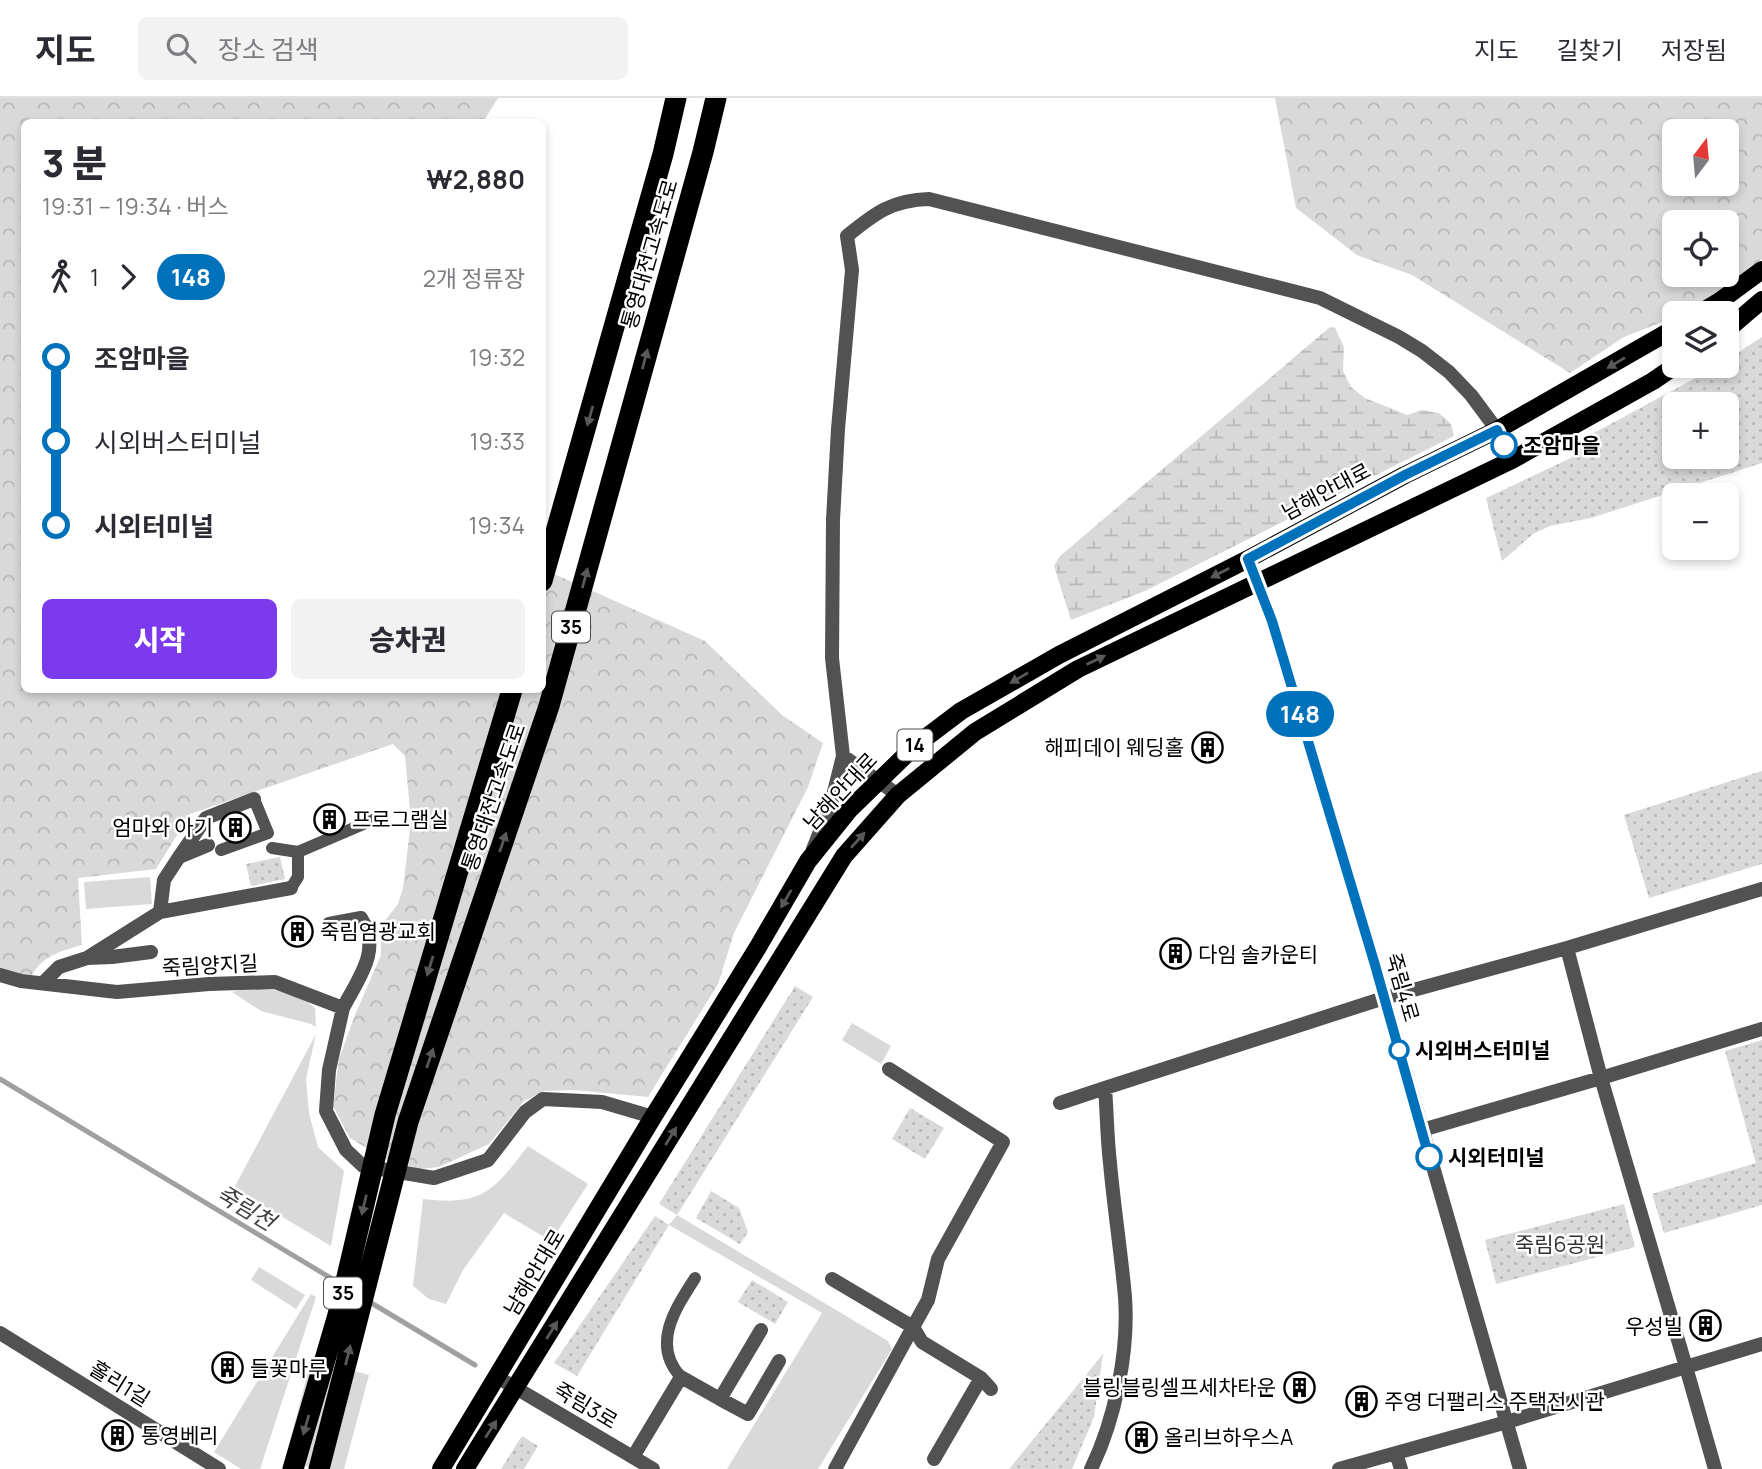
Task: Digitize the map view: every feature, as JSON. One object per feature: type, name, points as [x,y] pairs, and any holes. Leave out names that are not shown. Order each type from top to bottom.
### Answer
[{"type":"highway","name":"통영대전고속도로","points":[[319,1469],[408,1122],[550,706],[716,98]]},
{"type":"highway","name":"통영대전고속도로","points":[[546,567],[675,106]]},
{"type":"highway","name":"통영대전고속도로","points":[[293,1469],[338,1315],[385,1115],[511,693]]},
{"type":"main road","points":[[1720,301],[1762,270]]},
{"type":"main road","points":[[1739,320],[1762,300]]},
{"type":"main road","name":"남해안대로","points":[[441,1469],[808,861],[849,810],[877,781],[916,745],[961,711],[1059,655],[1497,430],[1662,335]]},
{"type":"main road","name":"14","points":[[465,1469],[844,856],[898,795],[975,732],[1078,669],[1512,460],[1662,375]]},
{"type":"street","points":[[808,861],[831,804],[844,757],[832,658],[833,520],[852,270],[847,236],[876,212],[909,200],[929,199],[1320,298],[1377,325],[1422,351],[1461,383],[1497,430],[1512,460]]},
{"type":"street","name":"죽림4로","points":[[1248,559],[1272,621],[1520,1469]]},
{"type":"street","points":[[844,757],[898,795]]},
{"type":"street","points":[[160,912],[164,880],[179,857],[206,818],[254,799],[268,833],[179,857]]},
{"type":"street","points":[[272,848],[298,852],[374,819]]},
{"type":"street","points":[[43,983],[59,967],[87,958],[160,912],[291,888],[298,877],[298,852]]},
{"type":"street","points":[[1060,1103],[1384,999],[1567,948],[1762,889]]},
{"type":"street","points":[[329,924],[361,918],[368,929],[371,954],[343,1008],[329,1070],[326,1111],[346,1150],[363,1166],[433,1178],[488,1160],[525,1112],[543,1099],[602,1102],[653,1117]]},
{"type":"street","points":[[1567,948],[1601,1078],[1714,1469]]},
{"type":"street","points":[[87,958],[151,952]]},
{"type":"street","name":"죽림양지길","points":[[0,975],[117,992],[209,984],[275,982],[343,1008]]},
{"type":"street","points":[[1422,1130],[1762,1029]]},
{"type":"street","points":[[835,1469],[928,1300],[938,1259],[1003,1142],[889,1069]]},
{"type":"street","points":[[1091,1469],[1102,1446],[1114,1402],[1122,1357],[1125,1300],[1109,1160],[1105,1088]]},
{"type":"street","points":[[695,1279],[674,1311],[667,1334],[671,1366],[681,1377],[748,1415],[779,1361]]},
{"type":"street","points":[[832,1279],[913,1326],[922,1342],[981,1378],[991,1389]]},
{"type":"street","points":[[720,1399],[761,1330]]},
{"type":"street","name":"홀리1길","points":[[0,1333],[219,1469]]},
{"type":"street","points":[[1339,1469],[1507,1422],[1762,1344]]},
{"type":"street","name":"죽림3로","points":[[497,1377],[653,1469]]},
{"type":"street","points":[[634,1457],[681,1377]]},
{"type":"street","points":[[934,1459],[981,1378]]},
{"type":"street","points":[[1396,1453],[1401,1469]]},
{"type":"green space","points":[[0,98],[498,98],[485,119],[21,119],[21,693],[546,693],[546,570],[705,641],[782,715],[823,743],[808,787],[734,933],[718,984],[648,1097],[575,1090],[544,1091],[524,1101],[489,1144],[439,1167],[419,1169],[383,1158],[350,1138],[333,1106],[339,1059],[381,955],[381,926],[398,904],[403,888],[411,821],[405,756],[393,744],[190,814],[156,869],[78,878],[82,945],[47,958],[32,975],[0,972]]},
{"type":"green space","points":[[1275,98],[1762,98],[1762,259],[1739,277],[1739,210],[1662,210],[1662,287],[1727,287],[1709,301],[1662,301],[1662,322],[1624,337],[1570,373],[1412,275],[1357,255],[1296,208]]},
{"type":"green space","points":[[1330,327],[1335,328],[1344,347],[1343,371],[1351,387],[1365,398],[1407,415],[1422,410],[1439,413],[1451,424],[1454,436],[1145,591],[1071,620],[1054,566],[1060,556]]},
{"type":"green space","points":[[1762,337],[1762,463],[1700,483],[1662,483],[1662,495],[1591,518],[1550,526],[1533,534],[1502,561],[1486,498],[1571,458],[1579,441],[1662,396],[1662,469],[1739,469],[1739,392],[1670,392],[1696,378],[1739,378],[1739,352]]},
{"type":"green space","points":[[1762,771],[1762,864],[1649,898],[1624,815]]},
{"type":"green space","points":[[280,857],[285,879],[251,886],[246,864]]},
{"type":"green space","points":[[150,877],[152,904],[86,909],[84,882]]},
{"type":"green space","points":[[795,986],[813,997],[677,1215],[659,1204]]},
{"type":"green space","points":[[247,988],[292,994],[308,1002],[315,1008],[316,1027],[261,1011],[232,992]]},
{"type":"green space","points":[[852,1023],[891,1046],[881,1064],[842,1040]]},
{"type":"green space","points":[[316,1034],[306,1079],[309,1113],[318,1147],[344,1171],[331,1246],[234,1188]]},
{"type":"green space","name":"죽림6공원","points":[[1762,1040],[1762,1205],[1664,1233],[1652,1194],[1756,1163],[1725,1051]]},
{"type":"green space","points":[[910,1108],[944,1128],[925,1159],[892,1139]]},
{"type":"green space","points":[[528,1146],[588,1184],[551,1241],[504,1213],[463,1270],[446,1304],[429,1299],[413,1286],[423,1199],[460,1200],[485,1192],[505,1174]]},
{"type":"green space","points":[[711,1191],[739,1208],[748,1232],[740,1244],[696,1218]]},
{"type":"green space","name":"죽림6공원","points":[[1624,1204],[1635,1247],[1496,1284],[1485,1240]]},
{"type":"green space","points":[[677,1215],[888,1341],[892,1349],[818,1469],[727,1469],[822,1313],[669,1225]]},
{"type":"green space","points":[[655,1216],[669,1225],[577,1376],[554,1363]]},
{"type":"green space","points":[[259,1267],[305,1295],[296,1309],[251,1280]]},
{"type":"green space","points":[[752,1280],[788,1302],[775,1324],[738,1302]]},
{"type":"green space","points":[[311,1294],[316,1297],[260,1469],[241,1469],[214,1452]]},
{"type":"green space","points":[[1103,1354],[1094,1417],[1072,1469],[1009,1469]]},
{"type":"green space","points":[[311,1360],[369,1375],[344,1469],[317,1469],[285,1460]]},
{"type":"green space","points":[[522,1436],[538,1446],[524,1469],[501,1469]]},
{"type":"waterway","name":"죽림천","points":[[0,1079],[339,1283]]},
{"type":"waterway","name":"죽림천","points":[[368,1301],[475,1365]]},
{"type":"bus line","name":"148","points":[[1429,1157],[1375,965],[1272,621],[1248,559],[1405,475],[1497,430],[1504,445]]},
{"type":"place","name":"조암마을","points":[[1504,445]]},
{"type":"place","name":"해피데이 웨딩홀","points":[[1207,747]]},
{"type":"place","name":"프로그램실","points":[[329,819]]},
{"type":"place","name":"엄마와 아기","points":[[236,827]]},
{"type":"place","name":"죽림염광교회","points":[[297,931]]},
{"type":"place","name":"다임 솔카운티","points":[[1175,954]]},
{"type":"place","name":"시외버스터미널","points":[[1399,1050]]},
{"type":"place","name":"시외터미널","points":[[1429,1157]]},
{"type":"place","name":"우성빌","points":[[1706,1326]]},
{"type":"place","name":"들꽃마루","points":[[227,1368]]},
{"type":"place","name":"블링블링셀프세차타운","points":[[1299,1387]]},
{"type":"place","name":"주영 더팰리스 주택전시관","points":[[1361,1401]]},
{"type":"place","name":"통영베리","points":[[118,1435]]},
{"type":"place","name":"올리브하우스A","points":[[1141,1437]]}]
